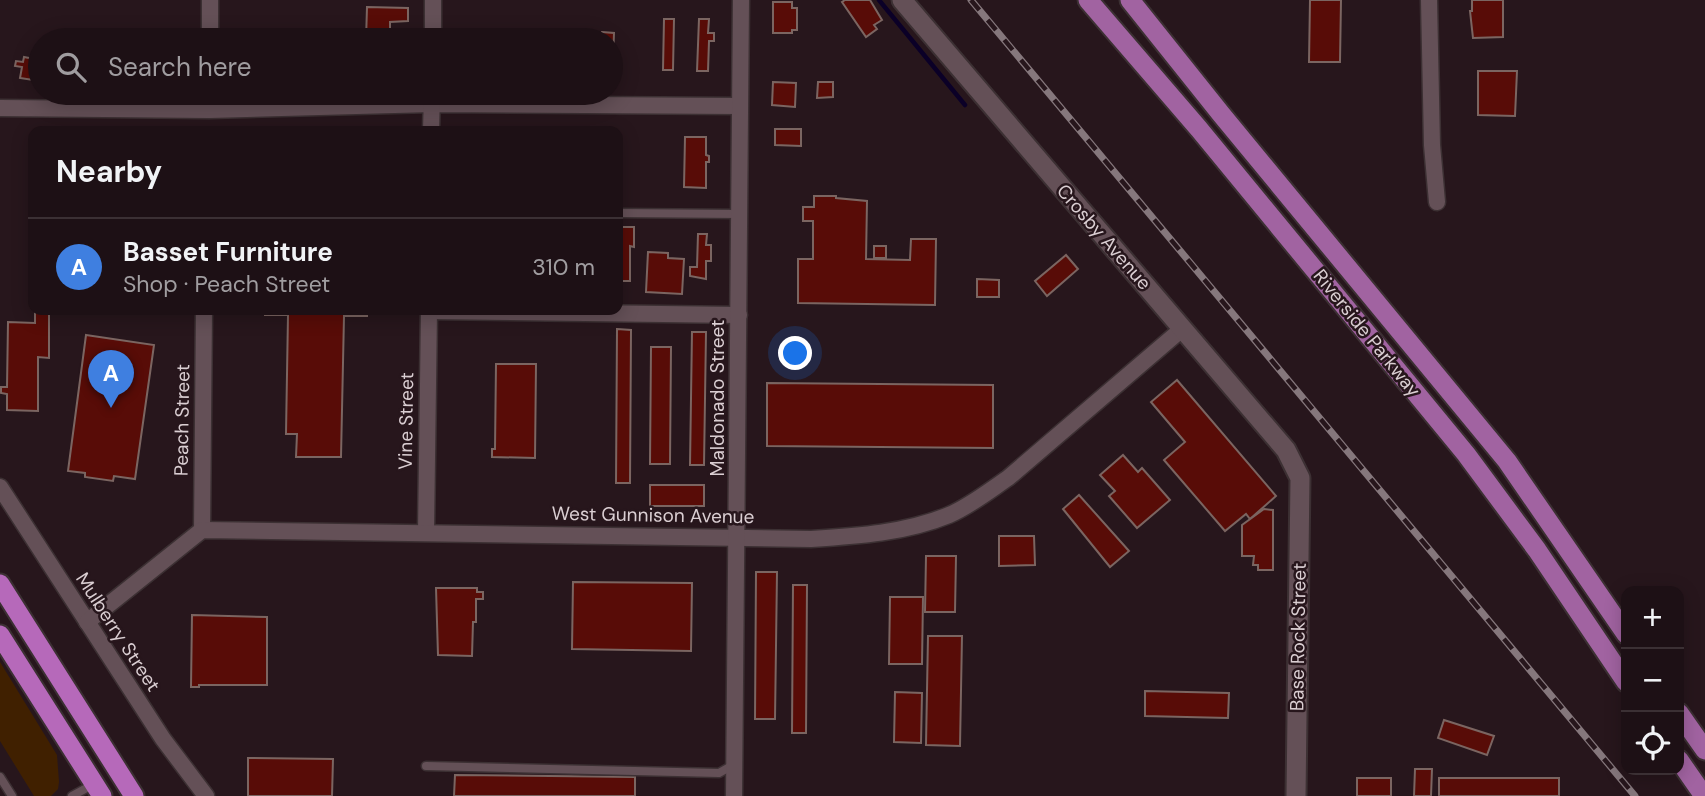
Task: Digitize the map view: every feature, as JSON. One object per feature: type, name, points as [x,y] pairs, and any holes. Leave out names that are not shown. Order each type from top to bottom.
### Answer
[{"type":"highway","points":[[0,584],[134,796]]},
{"type":"highway","points":[[0,635],[98,790]]},
{"type":"main road","name":"Riverside Parkway","points":[[1088,0],[1199,129],[1466,454],[1537,550],[1621,675]]},
{"type":"main road","name":"Riverside Parkway","points":[[1130,0],[1507,461],[1621,627]]},
{"type":"main road","points":[[1137,0],[1149,23]]},
{"type":"main road","points":[[1684,720],[1705,750]]},
{"type":"main road","points":[[1684,767],[1704,796]]},
{"type":"street","points":[[210,0],[210,28]]},
{"type":"street","points":[[433,0],[433,28]]},
{"type":"street","name":"Maldonado Street","points":[[734,796],[741,0]]},
{"type":"street","name":"Crosby Avenue","points":[[902,0],[1286,450],[1300,478]]},
{"type":"street","points":[[1430,0],[1432,145],[1437,202]]},
{"type":"street","points":[[623,103],[738,106]]},
{"type":"street","points":[[0,108],[104,105]]},
{"type":"street","points":[[431,126],[432,105]]},
{"type":"street","points":[[623,313],[739,315]]},
{"type":"street","name":"Peach Street","points":[[202,530],[204,315]]},
{"type":"street","name":"Vine Street","points":[[426,532],[429,315]]},
{"type":"street","name":"West Gunnison Avenue","points":[[202,530],[811,539],[910,528],[950,514],[980,498],[1008,478],[1182,329]]},
{"type":"street","name":"Base Rock Street","points":[[1296,796],[1300,478]]},
{"type":"street","name":"Mulberry Street","points":[[0,487],[163,739],[206,796]]},
{"type":"street","points":[[87,622],[202,530]]},
{"type":"lane","points":[[623,213],[740,214]]},
{"type":"lane","points":[[426,766],[719,772],[735,764]]},
{"type":"lane","points":[[0,777],[12,796]]},
{"type":"lane","points":[[72,796],[98,790]]},
{"type":"shaded area","points":[[0,662],[57,755],[58,789],[51,796],[34,796],[0,741]]},
{"type":"building","points":[[870,0],[882,20],[874,25],[877,29],[866,37],[842,2]]},
{"type":"building","points":[[1310,0],[1341,0],[1340,62],[1309,62]]},
{"type":"building","points":[[1472,0],[1503,0],[1503,37],[1473,38],[1470,11]]},
{"type":"building","points":[[773,2],[792,2],[792,8],[797,8],[797,30],[792,30],[792,33],[773,33]]},
{"type":"building","points":[[367,7],[408,8],[408,21],[390,22],[390,28],[366,28]]},
{"type":"building","points":[[664,19],[674,19],[673,70],[663,70]]},
{"type":"building","points":[[699,19],[709,19],[708,33],[714,33],[714,41],[709,41],[708,71],[697,71]]},
{"type":"building","points":[[24,57],[28,58],[28,79],[20,78],[22,67],[15,66],[16,61],[23,62]]},
{"type":"building","points":[[1478,71],[1517,71],[1515,116],[1478,115]]},
{"type":"building","points":[[773,82],[796,83],[795,107],[772,105]]},
{"type":"building","points":[[818,82],[833,82],[833,97],[817,98]]},
{"type":"building","points":[[775,129],[801,129],[801,146],[775,145]]},
{"type":"building","points":[[685,137],[706,137],[706,155],[709,156],[709,162],[706,162],[706,188],[684,187]]},
{"type":"building","points":[[814,196],[867,201],[866,259],[910,260],[911,239],[936,239],[935,305],[798,303],[798,259],[813,259],[813,221],[803,221],[803,207],[814,207]]},
{"type":"building","points":[[623,227],[634,227],[634,247],[630,246],[630,281],[623,281]]},
{"type":"building","points":[[698,234],[707,234],[706,245],[711,245],[711,261],[706,261],[706,279],[690,276],[690,267],[697,267]]},
{"type":"building","points":[[874,246],[886,246],[886,258],[874,258]]},
{"type":"building","points":[[648,252],[668,253],[668,258],[684,259],[682,294],[646,292]]},
{"type":"building","points":[[1066,255],[1078,269],[1047,296],[1035,281]]},
{"type":"building","points":[[977,279],[999,280],[999,297],[977,297]]},
{"type":"building","points":[[35,315],[49,315],[49,358],[38,357],[38,411],[7,410],[7,394],[1,393],[1,387],[7,387],[8,322],[35,323]]},
{"type":"building","points":[[288,315],[367,315],[344,316],[341,457],[296,457],[297,434],[286,434]]},
{"type":"building","points":[[617,329],[631,330],[630,483],[616,483]]},
{"type":"building","points":[[692,332],[706,332],[704,465],[690,465]]},
{"type":"building","points":[[86,335],[154,345],[135,479],[114,476],[113,481],[85,477],[85,473],[68,471]]},
{"type":"building","points":[[651,347],[671,347],[670,464],[650,464]]},
{"type":"building","points":[[496,364],[536,364],[535,458],[492,457],[492,449],[495,449]]},
{"type":"building","points":[[1177,380],[1276,496],[1250,519],[1246,514],[1225,531],[1164,460],[1185,442],[1151,402]]},
{"type":"building","points":[[767,383],[993,385],[993,448],[767,446]]},
{"type":"building","points":[[1123,455],[1138,472],[1142,468],[1170,500],[1137,528],[1109,496],[1115,491],[1100,475]]},
{"type":"building","points":[[650,485],[704,485],[704,506],[650,506]]},
{"type":"building","points":[[1079,495],[1129,551],[1110,567],[1063,509]]},
{"type":"building","points":[[1264,509],[1273,510],[1273,570],[1258,570],[1258,565],[1253,565],[1254,556],[1242,556],[1242,525]]},
{"type":"building","points":[[999,536],[1034,536],[1035,565],[999,566]]},
{"type":"building","points":[[926,556],[956,556],[955,612],[925,612]]},
{"type":"building","points":[[756,572],[777,572],[775,719],[755,719]]},
{"type":"building","points":[[573,582],[692,583],[691,651],[572,649]]},
{"type":"building","points":[[793,585],[807,585],[806,733],[792,733]]},
{"type":"building","points":[[436,588],[477,588],[477,592],[483,592],[483,599],[476,599],[472,656],[438,655]]},
{"type":"building","points":[[890,597],[923,597],[922,664],[889,664]]},
{"type":"building","points":[[192,615],[267,617],[267,685],[191,687]]},
{"type":"building","points":[[928,636],[962,636],[960,746],[926,745]]},
{"type":"building","points":[[1145,691],[1229,693],[1228,718],[1145,716]]},
{"type":"building","points":[[895,692],[922,693],[921,743],[894,742]]},
{"type":"building","points":[[1444,720],[1494,736],[1487,755],[1438,738]]},
{"type":"building","points":[[248,758],[333,759],[332,796],[248,796]]},
{"type":"building","points":[[1415,769],[1432,769],[1431,796],[1414,796]]},
{"type":"building","points":[[455,775],[635,777],[635,796],[454,796]]},
{"type":"building","points":[[1357,778],[1391,778],[1391,796],[1357,796]]},
{"type":"building","points":[[1439,778],[1559,778],[1559,796],[1439,796]]},
{"type":"waterway","points":[[879,0],[965,105]]},
{"type":"railway","points":[[971,0],[1635,796]]},
{"type":"place","name":"Basset Furniture","points":[[111,408]]}]
